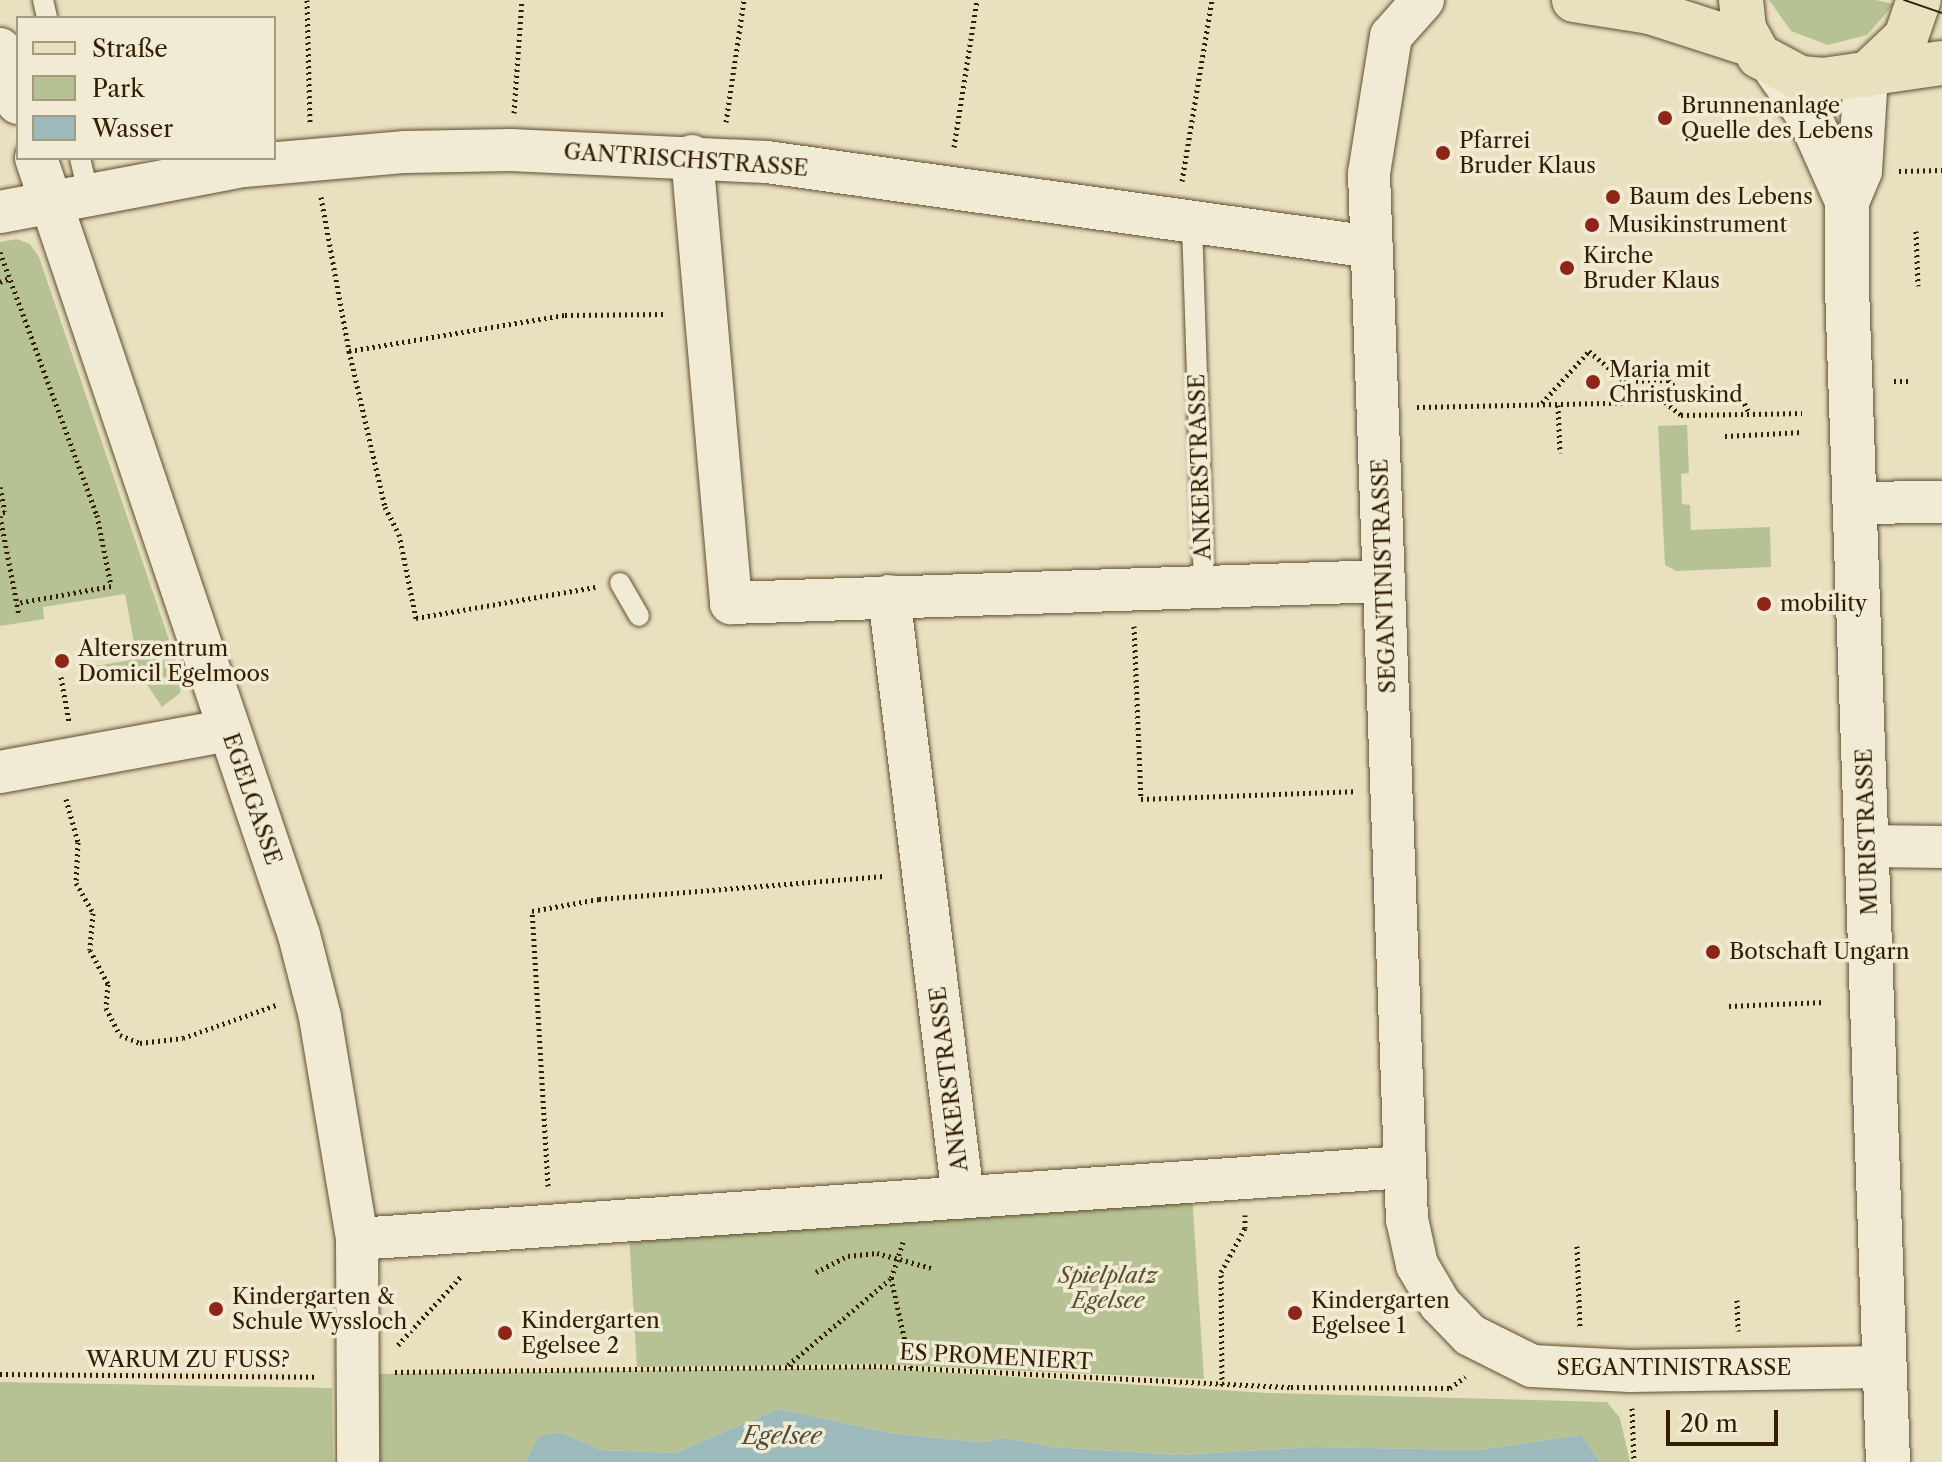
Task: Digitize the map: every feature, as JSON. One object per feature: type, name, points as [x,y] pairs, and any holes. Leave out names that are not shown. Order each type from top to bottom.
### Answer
[{"type":"main road","points":[[1574,0],[1650,12],[1823,80],[1942,63]]},
{"type":"main road","points":[[1741,0],[1764,57]]},
{"type":"main road","points":[[1866,75],[1906,37],[1919,0]]},
{"type":"main road","name":"MURISTRASSE","points":[[1764,57],[1809,116],[1847,201],[1882,1367],[1888,1462]]},
{"type":"main road","name":"MURISTRASSE","points":[[1847,201],[1860,171],[1866,75]]},
{"type":"street","name":"SEGANTINISTRASSE","points":[[1423,0],[1391,36],[1369,174],[1410,1241],[1428,1285],[1470,1335],[1508,1357],[1532,1366],[1577,1370],[1882,1367]]},
{"type":"street","points":[[0,49],[16,97]]},
{"type":"street","name":"GANTRISCHSTRASSE","points":[[0,212],[73,183],[316,176],[511,150],[705,157],[1372,247]]},
{"type":"street","name":"ANKERSTRASSE","points":[[705,157],[704,314],[731,603],[1204,587]]},
{"type":"street","name":"EGELGASSE","points":[[39,160],[73,183],[228,730],[299,935],[320,1017],[357,1239],[372,1352],[358,1462]]},
{"type":"street","points":[[1854,503],[1942,502]]},
{"type":"street","points":[[1204,587],[1384,581]]},
{"type":"street","name":"ANKERSTRASSE","points":[[357,1239],[944,1197],[925,873],[889,596]]},
{"type":"street","points":[[0,772],[69,748],[228,730]]},
{"type":"street","points":[[1868,846],[1942,847]]},
{"type":"street","points":[[944,1197],[1405,1167]]},
{"type":"lane","name":"ANKERSTRASSE","points":[[1184,223],[1204,587]]},
{"type":"lane","points":[[620,583],[639,616]]},
{"type":"path","points":[[307,0],[316,176],[349,351],[385,507],[399,534],[416,618],[620,583]]},
{"type":"path","points":[[511,150],[522,0]]},
{"type":"path","points":[[705,157],[744,0]]},
{"type":"path","points":[[946,188],[977,0]]},
{"type":"path","points":[[1184,223],[1212,0]]},
{"type":"path","points":[[1887,171],[1942,170]]},
{"type":"path","points":[[1916,231],[1918,286]]},
{"type":"path","points":[[0,251],[97,515],[111,586],[17,603]]},
{"type":"path","points":[[0,282],[10,278]]},
{"type":"path","points":[[349,351],[565,315],[704,314]]},
{"type":"path","points":[[1541,404],[1589,351],[1624,381],[1668,380],[1688,399],[1742,398],[1749,413]]},
{"type":"path","points":[[1894,381],[1909,381]]},
{"type":"path","points":[[1403,407],[1665,402],[1681,415],[1802,413]]},
{"type":"path","points":[[1558,405],[1560,453]]},
{"type":"path","points":[[1725,436],[1803,432]]},
{"type":"path","points":[[0,487],[5,512],[0,514],[19,615]]},
{"type":"path","points":[[1132,589],[1141,799],[1392,790]]},
{"type":"path","points":[[61,677],[69,748],[67,807],[78,842],[76,883],[93,913],[90,950],[108,984],[106,1008],[120,1035],[140,1043],[183,1038],[285,1001]]},
{"type":"path","points":[[551,1224],[532,911],[599,899],[925,873]]},
{"type":"path","points":[[1729,1006],[1825,1002]]},
{"type":"path","points":[[1222,1385],[1221,1272],[1245,1228],[1244,1178]]},
{"type":"path","points":[[911,1368],[891,1278],[897,1255],[944,1197]]},
{"type":"path","points":[[1577,1246],[1581,1344]]},
{"type":"path","points":[[816,1272],[848,1256],[897,1255],[931,1268]]},
{"type":"path","points":[[372,1352],[406,1340],[449,1284],[477,1270]]},
{"type":"path","points":[[786,1366],[891,1278]]},
{"type":"path","points":[[1737,1300],[1738,1343]]},
{"type":"path","name":"ES PROMENIERT","points":[[372,1352],[377,1358],[378,1368],[388,1372],[786,1366],[911,1368],[1222,1385],[1450,1388],[1468,1374]]},
{"type":"path","name":"WARUM ZU FUSS?","points":[[0,1374],[340,1377],[340,1359],[372,1352]]},
{"type":"path","points":[[1632,1395],[1634,1462]]},
{"type":"green space","points":[[1769,0],[1876,0],[1894,4],[1867,35],[1828,45],[1791,31]]},
{"type":"green space","points":[[17,239],[30,244],[39,257],[182,678],[180,693],[162,707],[140,674],[92,682],[89,667],[137,659],[125,594],[43,607],[44,619],[0,626],[0,242]]},
{"type":"green space","points":[[1687,425],[1689,473],[1681,474],[1682,504],[1690,505],[1691,530],[1770,527],[1771,567],[1676,571],[1665,565],[1658,426]]},
{"type":"green space","name":"Spielplatz Egelsee","points":[[1192,1194],[1204,1379],[875,1364],[637,1367],[629,1235]]},
{"type":"green space","points":[[875,1368],[1267,1393],[1607,1402],[1620,1418],[1630,1462],[1600,1462],[1581,1435],[1477,1450],[1313,1447],[1180,1455],[1053,1447],[1005,1438],[981,1442],[896,1434],[778,1409],[675,1453],[601,1450],[560,1432],[539,1436],[525,1462],[372,1462],[372,1374]]},
{"type":"green space","points":[[0,1382],[332,1388],[333,1462],[0,1462]]},
{"type":"water","name":"Egelsee","points":[[778,1409],[896,1434],[981,1442],[1005,1438],[1053,1447],[1180,1455],[1313,1447],[1477,1450],[1581,1435],[1600,1462],[525,1462],[539,1436],[560,1432],[601,1450],[675,1453]]},
{"type":"tram line","points":[[1904,0],[1942,13]]},
{"type":"place","name":"Brunnenanlage Quelle des Lebens","points":[[1665,118]]},
{"type":"place","name":"Pfarrei Bruder Klaus","points":[[1443,153]]},
{"type":"place","name":"Baum des Lebens","points":[[1613,197]]},
{"type":"place","name":"Musikinstrument","points":[[1592,225]]},
{"type":"place","name":"Kirche Bruder Klaus","points":[[1567,268]]},
{"type":"place","name":"Maria mit Christuskind","points":[[1593,382]]},
{"type":"place","name":"mobility","points":[[1764,604]]},
{"type":"place","name":"Alterszentrum Domicil Egelmoos","points":[[62,661]]},
{"type":"place","name":"Botschaft Ungarn","points":[[1713,952]]},
{"type":"place","name":"Kindergarten & Schule Wyssloch","points":[[216,1309]]},
{"type":"place","name":"Kindergarten Egelsee 1","points":[[1295,1313]]},
{"type":"place","name":"Kindergarten Egelsee 2","points":[[505,1333]]}]
